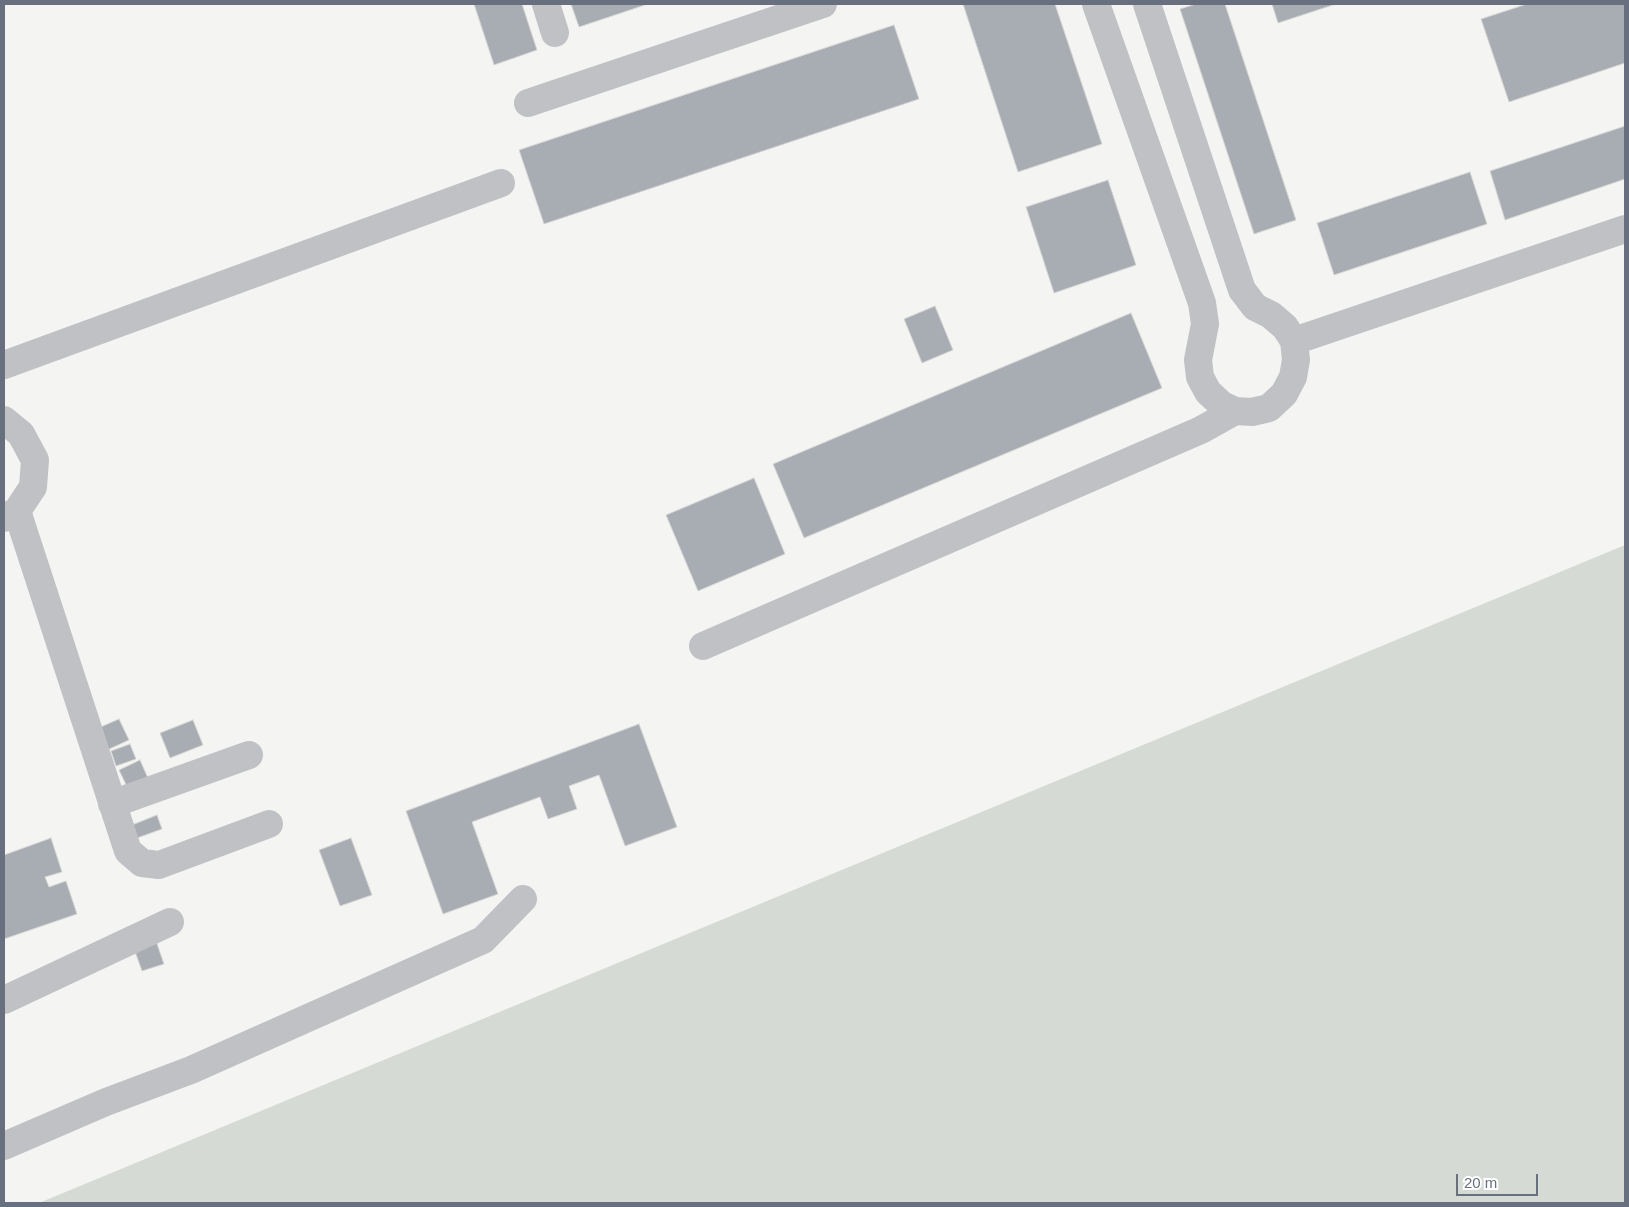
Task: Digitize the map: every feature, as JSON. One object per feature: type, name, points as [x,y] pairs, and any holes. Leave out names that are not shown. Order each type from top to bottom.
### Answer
[{"type":"street","points":[[546,4],[555,33]]},
{"type":"street","points":[[528,103],[823,4]]},
{"type":"street","points":[[1096,4],[1202,303],[1205,324],[1198,360],[1200,377],[1208,392],[1222,405],[1235,411],[1252,412],[1269,408],[1284,394],[1293,377],[1296,360],[1294,341],[1285,326],[1271,315],[1255,308],[1242,290],[1147,4]]},
{"type":"street","points":[[4,365],[501,184]]},
{"type":"street","points":[[1294,341],[1625,229]]},
{"type":"street","points":[[703,646],[1201,430],[1235,411]]},
{"type":"street","points":[[4,420],[21,434],[36,460],[33,488],[10,515],[128,851],[142,863],[159,865],[269,824]]},
{"type":"street","points":[[112,804],[249,755]]},
{"type":"street","points":[[4,1146],[106,1102],[191,1070],[483,940],[523,900]]},
{"type":"street","points":[[4,1000],[170,922]]},
{"type":"shaded area","points":[[1625,545],[1625,1203],[39,1203]]},
{"type":"building","points":[[474,4],[522,4],[537,50],[494,65]]},
{"type":"building","points":[[571,4],[648,4],[579,27]]},
{"type":"building","points":[[963,4],[1055,4],[1102,144],[1018,172]]},
{"type":"building","points":[[1196,4],[1225,4],[1296,220],[1254,234],[1180,9]]},
{"type":"building","points":[[1272,4],[1336,4],[1278,23]]},
{"type":"building","points":[[1527,4],[1625,4],[1625,63],[1509,102],[1481,19]]},
{"type":"building","points":[[894,25],[919,99],[544,224],[519,150]]},
{"type":"building","points":[[1625,126],[1625,179],[1505,220],[1490,171]]},
{"type":"building","points":[[1470,172],[1487,224],[1334,275],[1317,223]]},
{"type":"building","points":[[1108,180],[1136,265],[1054,293],[1026,207]]},
{"type":"building","points":[[935,306],[953,350],[922,363],[904,319]]},
{"type":"building","points":[[1131,313],[1162,388],[804,538],[773,464]]},
{"type":"building","points":[[754,478],[785,554],[698,591],[666,515]]},
{"type":"building","points":[[119,719],[129,740],[105,751],[96,729]]},
{"type":"building","points":[[193,720],[203,745],[170,758],[160,733]]},
{"type":"building","points":[[639,724],[677,827],[625,846],[599,775],[569,786],[577,809],[548,819],[540,797],[472,822],[498,894],[443,914],[406,811]]},
{"type":"building","points":[[130,744],[136,759],[116,766],[111,751]]},
{"type":"building","points":[[140,760],[151,785],[131,795],[119,770]]},
{"type":"building","points":[[157,815],[162,829],[137,838],[132,825]]},
{"type":"building","points":[[51,838],[62,872],[45,877],[49,887],[66,881],[77,914],[4,939],[4,855]]},
{"type":"building","points":[[351,838],[372,895],[340,906],[319,850]]},
{"type":"building","points":[[155,938],[164,964],[142,971],[133,946]]}]
